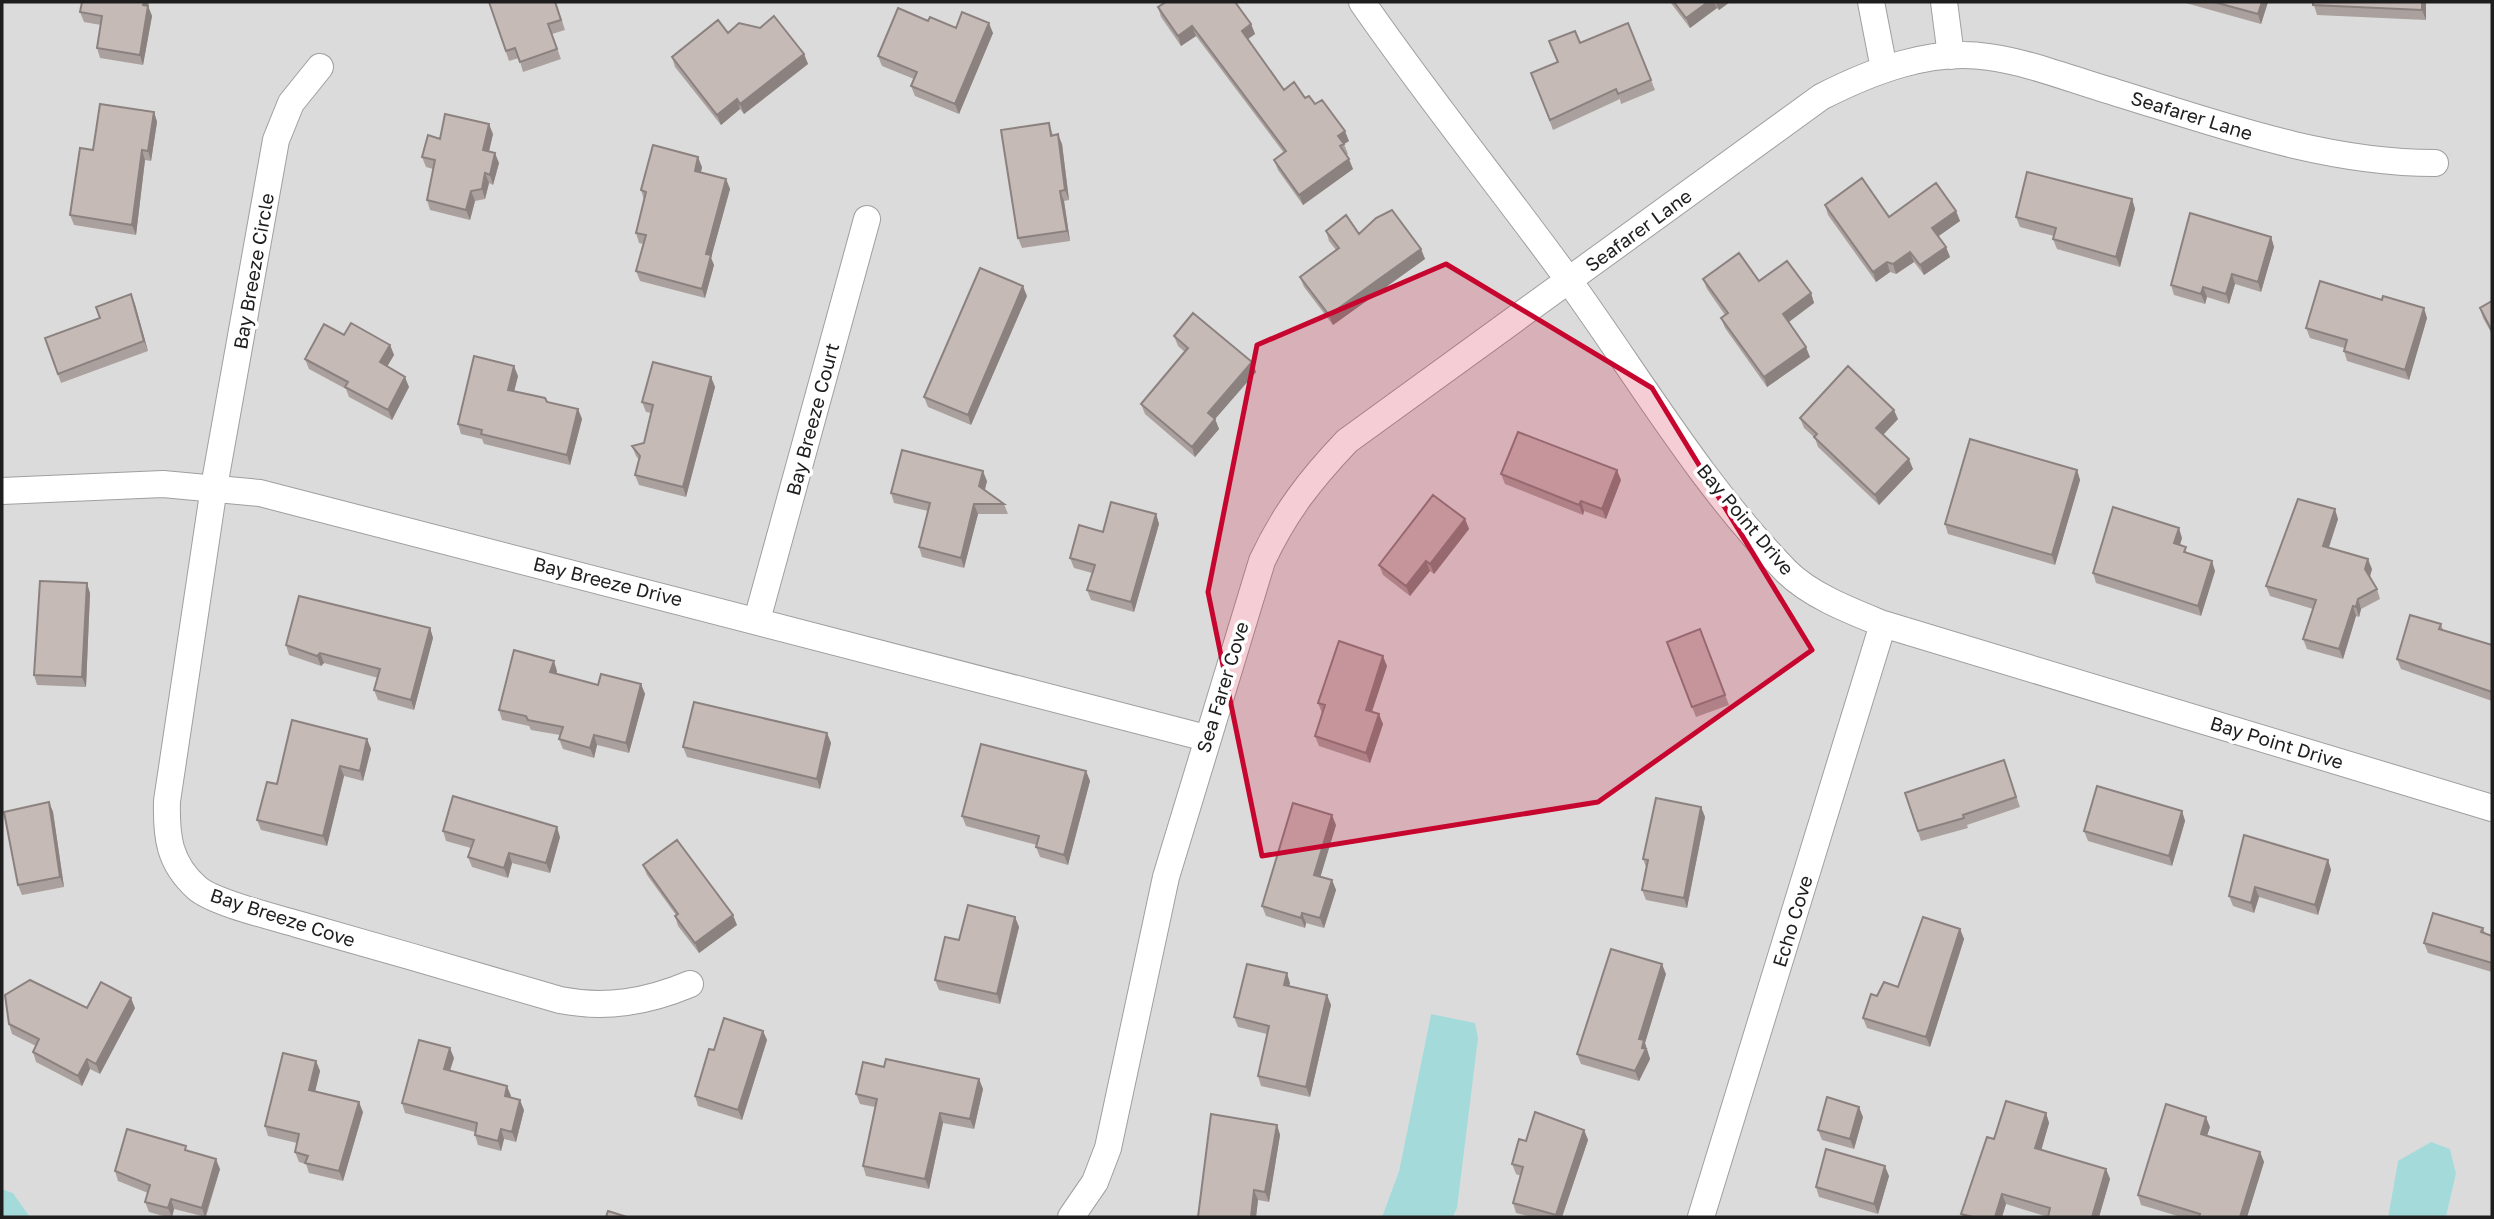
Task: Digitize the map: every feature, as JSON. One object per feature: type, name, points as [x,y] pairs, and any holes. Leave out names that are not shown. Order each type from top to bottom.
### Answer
[{"type":"street","name":"Bay Point Drive","points":[[1362,2],[1568,280],[1727,502],[1788,573],[1847,609],[1883,624],[2492,808]]},
{"type":"street","points":[[1871,2],[1884,69]]},
{"type":"street","points":[[1944,2],[1951,56]]},
{"type":"street","name":"Seafarer Lane","points":[[1568,280],[1821,97],[1884,69],[1951,56],[1988,57],[2259,136],[2353,158],[2435,163]]},
{"type":"street","name":"Bay Breeze Circle","points":[[214,487],[276,141],[291,103],[320,67]]},
{"type":"street","name":"Bay Breeze Court","points":[[757,620],[867,219]]},
{"type":"street","name":"Sea Farer Cove","points":[[1071,1217],[1095,1182],[1108,1148],[1166,877],[1206,738],[1262,561],[1279,524],[1307,482],[1347,441],[1568,280]]},
{"type":"street","name":"Bay Breeze Drive","points":[[2,491],[163,484],[260,493],[1206,738]]},
{"type":"street","name":"Bay Breeze Cove","points":[[214,487],[167,801],[166,835],[171,854],[183,874],[200,891],[257,912],[560,1000],[586,1005],[624,1004],[662,996],[690,984]]},
{"type":"street","name":"Echo Cove","points":[[1701,1217],[1883,624]]},
{"type":"highlighted area","points":[[1446,264],[1652,388],[1812,650],[1598,802],[1262,856],[1208,592],[1257,345]]},
{"type":"shaded area","points":[[2,2],[2492,2],[2492,1217],[2446,1217],[2456,1174],[2398,1161],[2388,1217],[1453,1217],[1457,1208],[1431,1014],[1399,1171],[1382,1217],[30,1217],[13,1193],[2,1189]]},
{"type":"water","points":[[1431,1014],[1475,1023],[1478,1038],[1457,1208],[1453,1217],[1382,1217],[1399,1171]]},
{"type":"water","points":[[2431,1142],[2450,1149],[2456,1174],[2446,1217],[2388,1217],[2398,1161]]},
{"type":"water","points":[[2,1189],[13,1193],[30,1217],[2,1217]]},
{"type":"building","points":[[82,2],[144,2],[143,5],[148,6],[140,55],[97,48],[102,16],[80,12]]},
{"type":"building","points":[[489,2],[555,2],[561,20],[548,24],[557,49],[520,62],[515,48],[506,51]]},
{"type":"building","points":[[1166,2],[1235,2],[1251,24],[1242,31],[1284,90],[1294,82],[1305,98],[1309,96],[1315,104],[1322,100],[1345,131],[1338,136],[1344,144],[1340,146],[1349,159],[1299,195],[1274,160],[1286,151],[1192,26],[1178,36],[1158,7]]},
{"type":"building","points":[[1674,2],[1708,2],[1686,18]]},
{"type":"building","points":[[2214,2],[2262,2],[2258,14]]},
{"type":"building","points":[[2313,2],[2422,2],[2422,10],[2313,5]]},
{"type":"building","points":[[898,8],[928,21],[930,17],[956,28],[962,12],[989,23],[955,104],[911,86],[917,72],[878,56]]},
{"type":"building","points":[[774,16],[804,54],[740,104],[737,99],[717,115],[672,57],[718,20],[728,33],[739,23],[760,28]]},
{"type":"building","points":[[1628,23],[1651,80],[1618,94],[1616,89],[1550,120],[1531,73],[1558,62],[1549,41],[1575,31],[1580,43]]},
{"type":"building","points":[[100,104],[154,112],[148,151],[142,150],[132,225],[70,215],[80,148],[93,150]]},
{"type":"building","points":[[445,114],[489,124],[483,150],[495,153],[490,175],[485,173],[482,189],[471,191],[466,210],[427,200],[435,160],[422,157],[428,135],[440,139]]},
{"type":"building","points":[[1049,123],[1051,136],[1058,134],[1065,190],[1060,191],[1067,231],[1018,238],[1001,130]]},
{"type":"building","points":[[653,145],[698,157],[695,171],[726,179],[706,254],[711,255],[702,289],[636,271],[646,235],[636,233],[646,192],[641,190]]},
{"type":"building","points":[[2027,172],[2132,199],[2116,257],[2053,239],[2056,228],[2016,217]]},
{"type":"building","points":[[1862,178],[1889,217],[1936,183],[1956,211],[1932,228],[1946,247],[1920,265],[1910,252],[1893,264],[1887,262],[1873,272],[1825,205]]},
{"type":"building","points":[[1392,210],[1421,249],[1329,315],[1300,277],[1339,248],[1326,231],[1346,215],[1359,234],[1376,218]]},
{"type":"building","points":[[2190,213],[2271,237],[2258,282],[2232,274],[2226,294],[2203,287],[2201,294],[2171,285]]},
{"type":"building","points":[[1739,253],[1759,281],[1787,261],[1811,293],[1783,314],[1806,347],[1764,377],[1721,318],[1728,313],[1703,279]]},
{"type":"building","points":[[980,268],[1023,286],[968,415],[924,397]]},
{"type":"building","points":[[2320,281],[2382,300],[2383,296],[2424,308],[2405,370],[2344,351],[2347,340],[2306,328]]},
{"type":"building","points":[[131,294],[144,341],[58,374],[45,338],[100,318],[96,307]]},
{"type":"building","points":[[2492,301],[2492,331],[2480,308]]},
{"type":"building","points":[[1193,313],[1252,362],[1208,413],[1215,419],[1192,447],[1141,404],[1188,348],[1174,336]]},
{"type":"building","points":[[351,323],[390,345],[380,362],[405,377],[388,410],[345,387],[348,382],[305,359],[324,324],[344,335]]},
{"type":"building","points":[[474,356],[514,366],[508,390],[578,409],[567,455],[481,434],[482,430],[458,424]]},
{"type":"building","points":[[653,362],[711,377],[683,487],[635,475],[640,456],[632,446],[644,443],[653,405],[642,402]]},
{"type":"building","points":[[1848,366],[1894,410],[1876,428],[1909,459],[1875,495],[1814,437],[1817,434],[1800,418]]},
{"type":"building","points":[[1518,432],[1617,470],[1602,509],[1581,501],[1579,505],[1501,474]]},
{"type":"building","points":[[1970,439],[2077,470],[2052,555],[1945,524]]},
{"type":"building","points":[[902,450],[983,471],[979,486],[1004,504],[974,504],[961,558],[919,547],[930,503],[891,493]]},
{"type":"building","points":[[1433,495],[1465,519],[1430,564],[1426,561],[1406,586],[1379,565]]},
{"type":"building","points":[[2298,499],[2335,509],[2323,546],[2368,559],[2365,569],[2377,589],[2358,599],[2356,607],[2353,606],[2339,649],[2303,639],[2316,600],[2266,586]]},
{"type":"building","points":[[1111,502],[1156,514],[1131,602],[1087,590],[1095,565],[1070,558],[1079,525],[1103,532]]},
{"type":"building","points":[[2113,507],[2179,528],[2174,543],[2186,547],[2184,552],[2212,561],[2198,606],[2093,573]]},
{"type":"building","points":[[40,581],[87,583],[82,677],[34,675]]},
{"type":"building","points":[[299,596],[430,628],[411,700],[374,690],[380,669],[320,653],[317,656],[286,645]]},
{"type":"building","points":[[2410,615],[2441,624],[2439,629],[2492,645],[2492,692],[2397,659]]},
{"type":"building","points":[[1700,629],[1725,695],[1692,707],[1667,642]]},
{"type":"building","points":[[1339,641],[1383,656],[1366,710],[1379,714],[1366,753],[1315,736],[1325,705],[1318,703]]},
{"type":"building","points":[[514,650],[554,661],[550,672],[598,685],[601,674],[641,684],[626,743],[594,735],[590,748],[559,739],[563,727],[528,720],[526,716],[499,710]]},
{"type":"building","points":[[694,702],[827,733],[817,779],[683,747]]},
{"type":"building","points":[[292,720],[367,739],[360,771],[340,766],[323,836],[257,820],[267,782],[277,784]]},
{"type":"building","points":[[981,744],[1086,771],[1064,855],[1036,847],[1039,836],[962,816]]},
{"type":"building","points":[[2004,760],[2016,797],[1963,815],[1964,818],[1918,831],[1905,793]]},
{"type":"building","points":[[2097,786],[2182,811],[2169,856],[2084,831]]},
{"type":"building","points":[[453,796],[557,827],[546,863],[509,853],[504,868],[468,857],[474,840],[443,831]]},
{"type":"building","points":[[1656,798],[1701,807],[1684,898],[1642,890],[1648,860],[1643,859]]},
{"type":"building","points":[[49,802],[60,877],[18,885],[4,812]]},
{"type":"building","points":[[1293,803],[1332,815],[1314,875],[1332,880],[1320,918],[1302,913],[1301,918],[1262,906]]},
{"type":"building","points":[[2244,835],[2328,860],[2315,905],[2255,887],[2251,903],[2229,896]]},
{"type":"building","points":[[677,840],[733,915],[695,943],[643,865]]},
{"type":"building","points":[[968,905],[1015,917],[997,994],[935,980],[945,937],[959,940]]},
{"type":"building","points":[[2433,913],[2483,928],[2481,932],[2492,936],[2492,963],[2424,943]]},
{"type":"building","points":[[1923,917],[1960,929],[1926,1037],[1863,1018],[1871,994],[1877,996],[1884,982],[1898,987]]},
{"type":"building","points":[[1611,949],[1662,964],[1639,1039],[1644,1040],[1642,1048],[1646,1049],[1635,1071],[1577,1054]]},
{"type":"building","points":[[1247,964],[1287,973],[1284,985],[1327,995],[1306,1087],[1258,1076],[1269,1026],[1234,1017]]},
{"type":"building","points":[[30,980],[87,1008],[101,982],[131,998],[96,1064],[87,1059],[78,1076],[33,1052],[39,1039],[9,1024],[5,995]]},
{"type":"building","points":[[724,1018],[763,1031],[738,1110],[695,1096],[709,1049],[714,1050]]},
{"type":"building","points":[[419,1040],[450,1048],[444,1069],[507,1086],[505,1096],[520,1100],[512,1132],[501,1129],[498,1141],[475,1135],[477,1123],[402,1103]]},
{"type":"building","points":[[283,1053],[316,1061],[309,1090],[359,1102],[339,1171],[305,1163],[308,1156],[295,1152],[299,1134],[265,1126]]},
{"type":"building","points":[[886,1059],[979,1079],[970,1119],[940,1113],[925,1179],[863,1166],[877,1099],[856,1094],[863,1062],[884,1067]]},
{"type":"building","points":[[1827,1097],[1859,1107],[1850,1139],[1818,1130]]},
{"type":"building","points":[[2006,1101],[2046,1113],[2035,1148],[2106,1169],[2092,1217],[2048,1217],[2050,1208],[2002,1194],[1995,1217],[1961,1214],[1987,1137],[1994,1139]]},
{"type":"building","points":[[2166,1104],[2206,1117],[2201,1134],[2260,1152],[2240,1217],[2199,1217],[2200,1214],[2138,1195]]},
{"type":"building","points":[[1535,1112],[1584,1130],[1556,1215],[1513,1203],[1523,1167],[1512,1164],[1519,1139],[1526,1141]]},
{"type":"building","points":[[1211,1114],[1277,1125],[1265,1192],[1254,1190],[1251,1217],[1198,1217]]},
{"type":"building","points":[[127,1129],[186,1146],[185,1150],[216,1159],[202,1208],[171,1199],[168,1208],[145,1202],[150,1185],[115,1171]]},
{"type":"building","points":[[1826,1149],[1885,1166],[1874,1204],[1816,1187]]},
{"type":"building","points":[[608,1211],[627,1217],[606,1217]]}]
